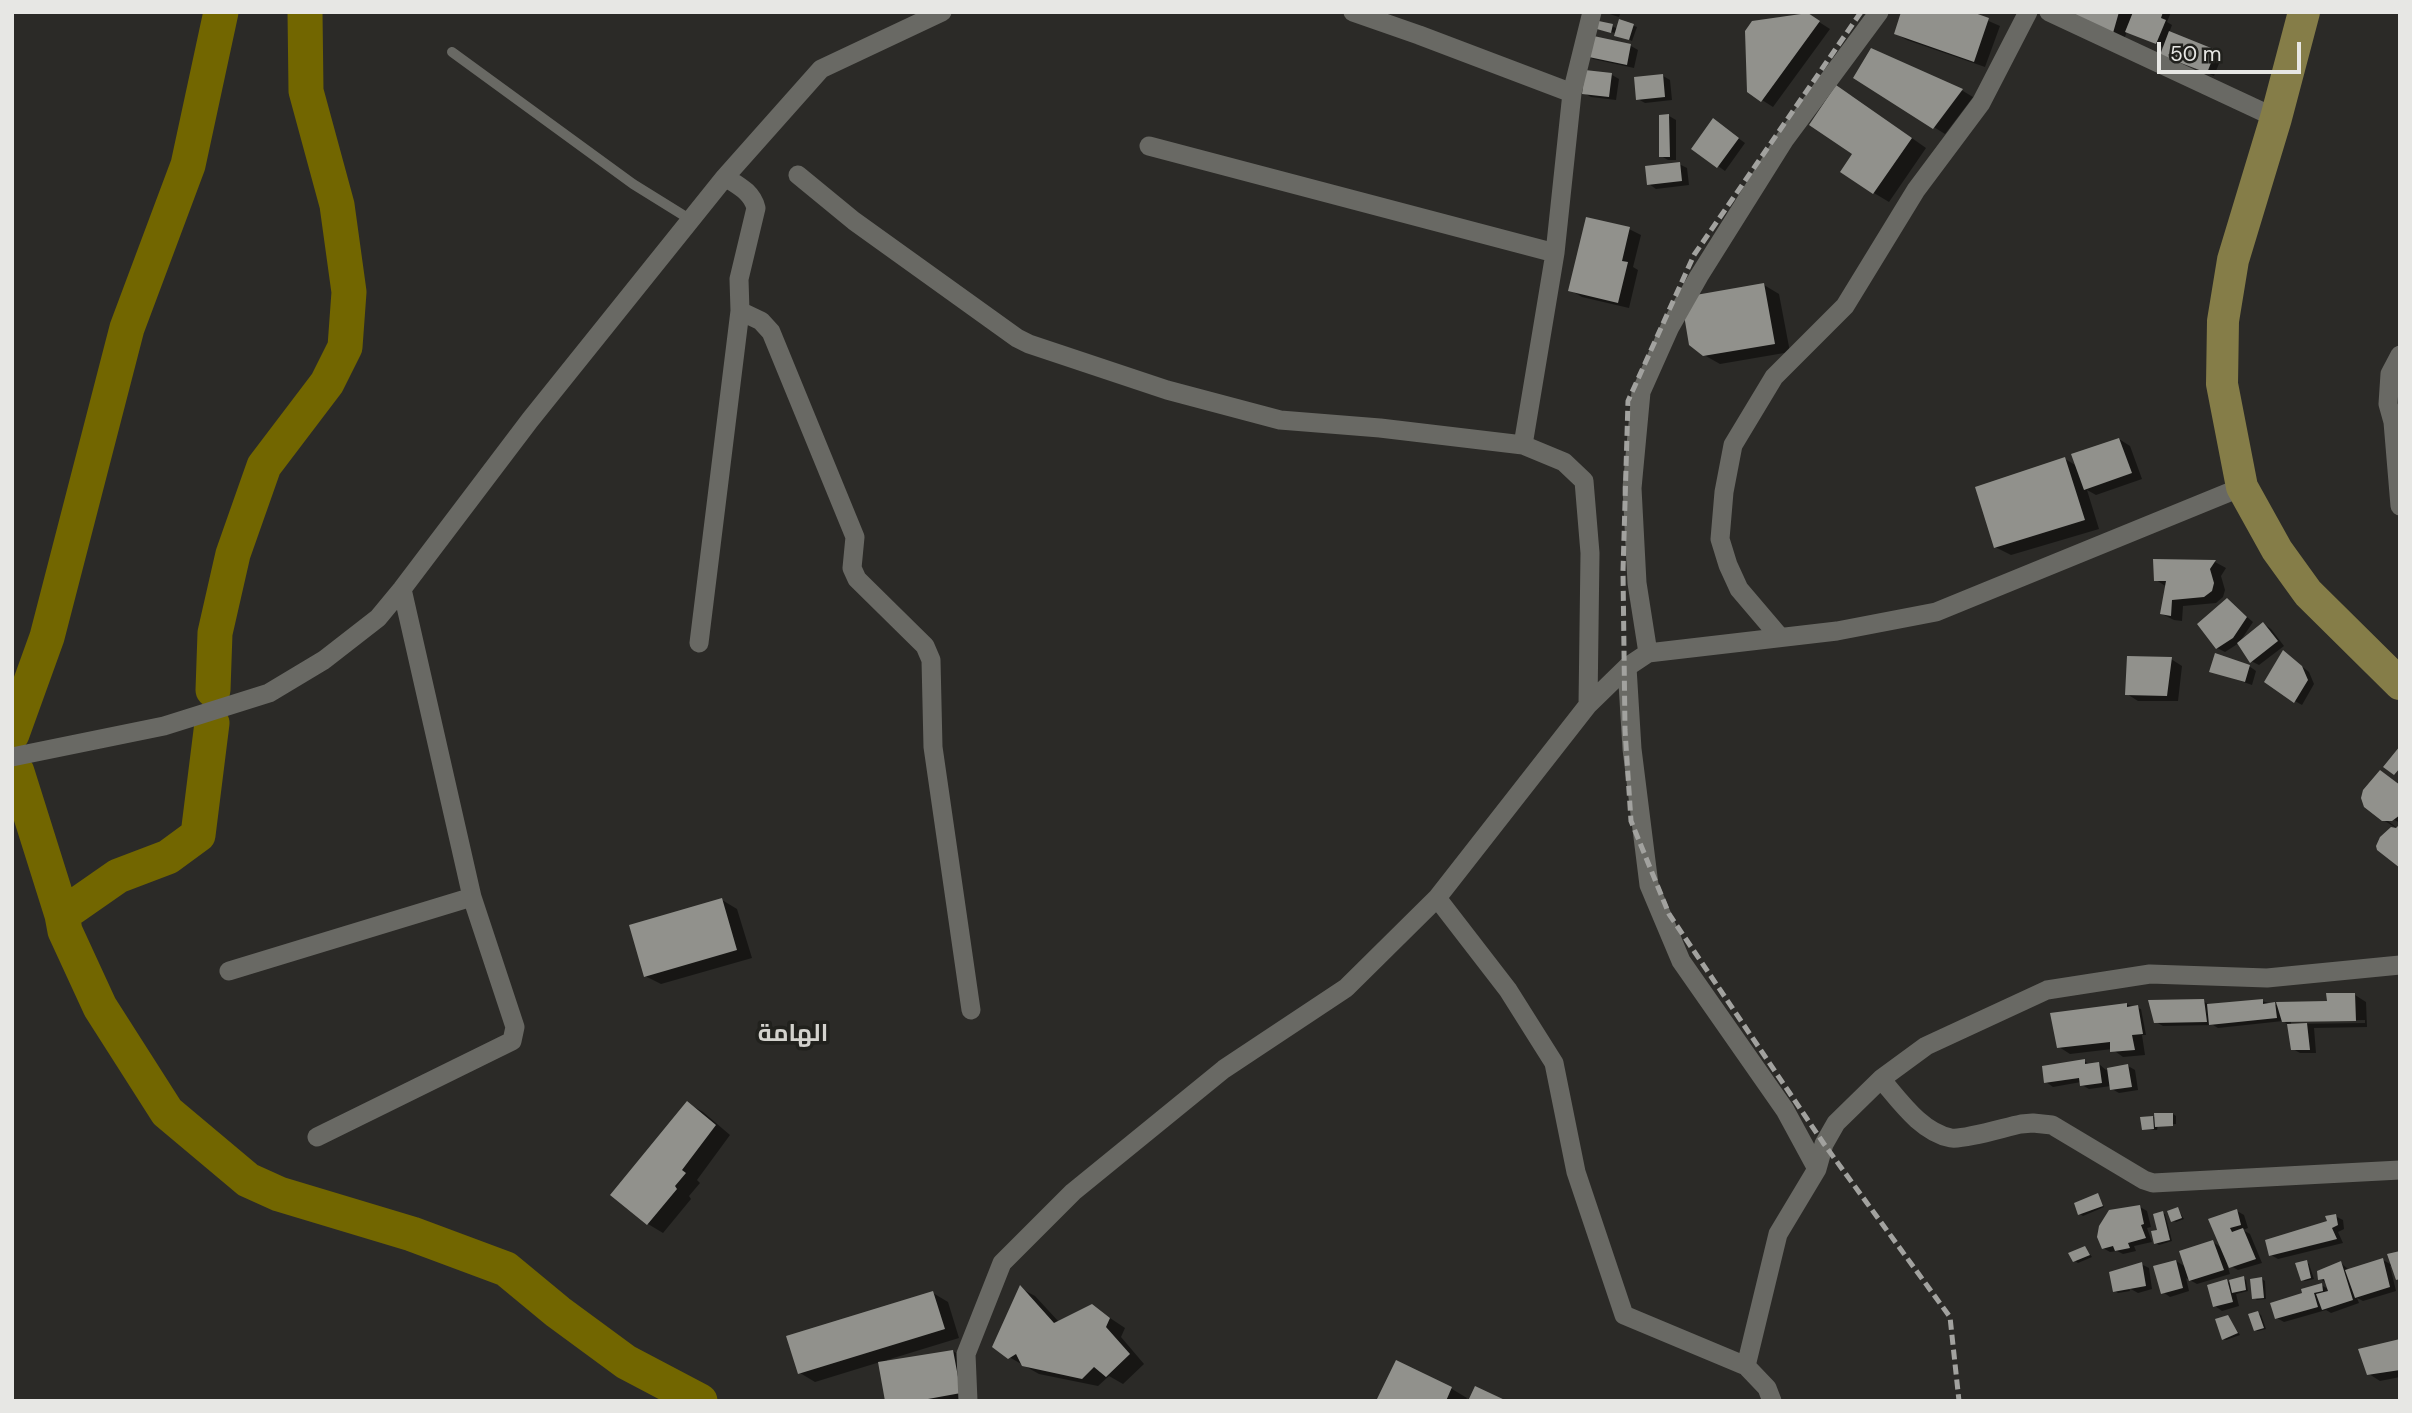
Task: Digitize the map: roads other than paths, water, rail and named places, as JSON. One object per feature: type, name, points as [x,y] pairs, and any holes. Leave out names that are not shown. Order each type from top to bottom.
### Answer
[{"type":"main road","points":[[2304,12],[2276,118],[2233,260],[2223,321],[2222,384],[2242,487],[2277,551],[2308,593],[2400,684]]},
{"type":"street","points":[[12,757],[164,726],[269,692],[324,660],[377,618],[530,420],[725,177],[821,69],[942,12]]},
{"type":"street","points":[[1353,12],[1419,34],[1572,93]]},
{"type":"street","points":[[1523,445],[1555,253],[1572,93],[1592,12]]},
{"type":"street","points":[[1648,653],[1637,583],[1632,488],[1641,392],[1670,327],[1699,276],[1785,139],[1879,12]]},
{"type":"street","points":[[1779,636],[1739,589],[1720,540],[1724,492],[1733,445],[1774,377],[1845,306],[1916,190],[1980,103],[2028,12]]},
{"type":"street","points":[[2049,12],[2276,118]]},
{"type":"street","points":[[1149,146],[1555,253]]},
{"type":"street","points":[[798,174],[854,221],[1029,344],[1167,390],[1280,421],[1380,428],[1523,445],[1564,462],[1584,481],[1590,553],[1588,705]]},
{"type":"street","points":[[699,643],[740,311],[739,279],[756,208],[754,200],[746,190],[725,177]]},
{"type":"street","points":[[740,311],[761,321],[771,332],[855,537],[852,568],[857,579],[925,646],[931,660],[933,747],[971,1010]]},
{"type":"street","points":[[2400,355],[2390,374],[2388,404],[2396,426],[2400,506]]},
{"type":"street","points":[[968,1401],[966,1354],[1002,1263],[1073,1192],[1224,1069],[1346,988],[1437,898],[1588,705],[1627,667],[1648,653],[1837,631],[1936,612],[2242,487]]},
{"type":"street","points":[[317,1137],[512,1041],[515,1027],[472,897],[402,589]]},
{"type":"street","points":[[1627,667],[1635,776],[1649,885],[1682,961],[1784,1110],[1817,1169]]},
{"type":"street","points":[[229,971],[472,897]]},
{"type":"street","points":[[1437,898],[1508,990],[1554,1063],[1576,1172],[1624,1315],[1746,1366],[1767,1388],[1772,1401]]},
{"type":"street","points":[[1746,1366],[1777,1234],[1817,1169],[1824,1144],[1836,1123],[1881,1079],[1926,1046],[2047,990],[2150,974],[2267,978],[2400,965]]},
{"type":"street","points":[[1881,1079],[1909,1113],[1930,1128],[1953,1138],[2032,1122],[2052,1125],[2144,1180],[2154,1183],[2400,1170]]},
{"type":"lane","points":[[452,52],[633,184],[691,220]]},
{"type":"waterway","points":[[12,734],[47,637],[127,328],[188,165],[221,12]]},
{"type":"waterway","points":[[213,690],[215,633],[233,554],[264,466],[327,383],[345,347],[349,292],[337,205],[306,91],[305,12]]},
{"type":"waterway","points":[[212,723],[198,835],[168,857],[118,876],[62,915],[65,931],[100,1007],[167,1112],[248,1180],[279,1194],[412,1234],[506,1269],[558,1312],[626,1362],[700,1401]]},
{"type":"waterway","points":[[17,772],[62,915]]},
{"type":"railway","points":[[1861,12],[1694,255],[1628,401],[1623,571],[1625,730],[1631,821],[1669,914],[1824,1144],[1950,1317],[1959,1401]]},
{"type":"district","name":"الهامة","points":[[793,1035]]}]
